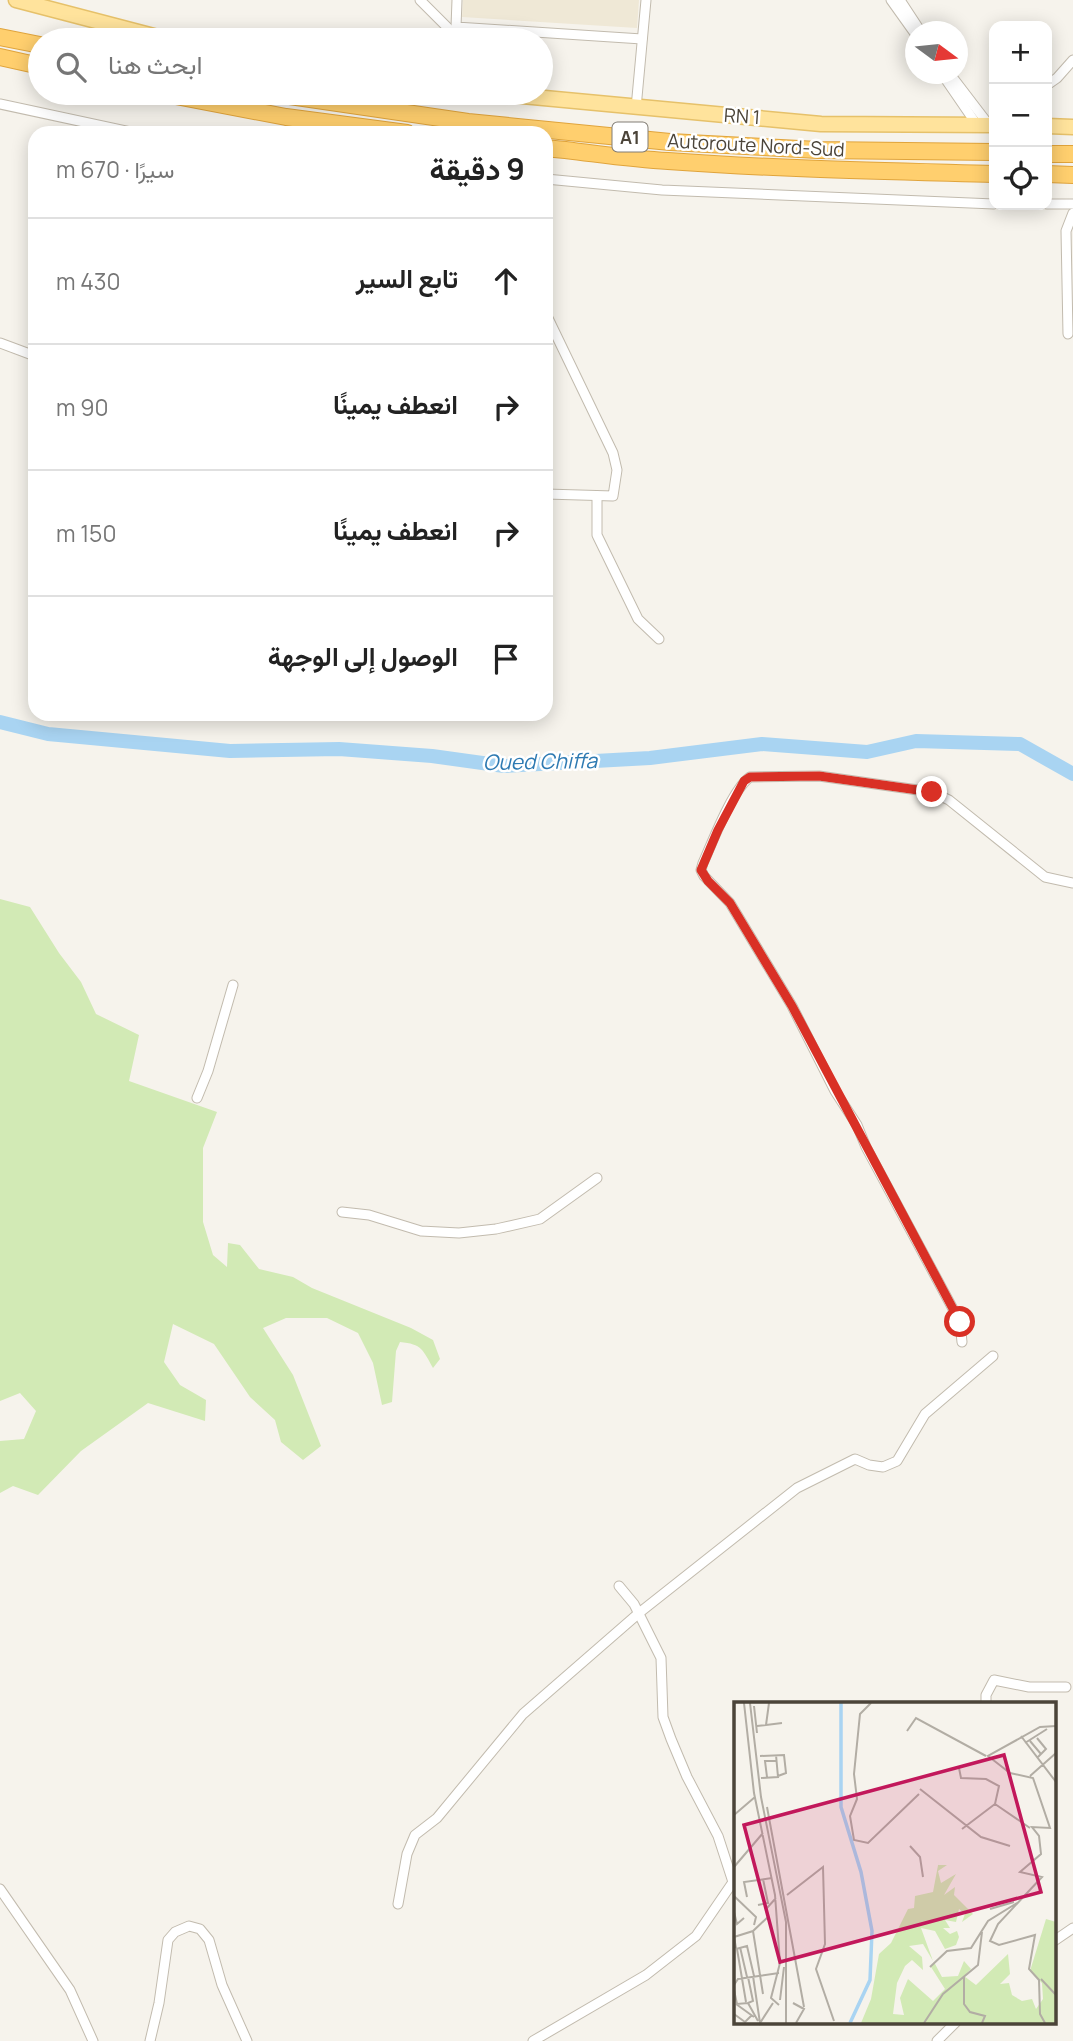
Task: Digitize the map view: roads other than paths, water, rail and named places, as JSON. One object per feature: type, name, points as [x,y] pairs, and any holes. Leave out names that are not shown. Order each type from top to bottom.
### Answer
[{"type":"highway","points":[[0,31],[28,42]]},
{"type":"highway","points":[[0,37],[28,43]]},
{"type":"highway","points":[[0,57],[28,64]]},
{"type":"highway","points":[[0,64],[28,65]]},
{"type":"highway","points":[[223,105],[355,126]]},
{"type":"highway","name":"Autoroute Nord-Sud","points":[[354,105],[516,126]]},
{"type":"highway","name":"Autoroute Nord-Sud","points":[[553,130],[670,142],[818,150],[989,152]]},
{"type":"highway","name":"Autoroute Nord-Sud","points":[[553,149],[705,164],[989,174]]},
{"type":"highway","points":[[1052,154],[1073,155]]},
{"type":"highway","points":[[1052,174],[1073,175]]},
{"type":"main road","points":[[16,0],[123,28]]},
{"type":"main road","name":"RN 1","points":[[553,99],[821,124],[989,125]]},
{"type":"main road","points":[[1052,126],[1073,127]]},
{"type":"street","points":[[420,0],[448,28]]},
{"type":"street","points":[[457,0],[456,27],[472,28]]},
{"type":"street","points":[[636,108],[646,0]]},
{"type":"street","points":[[891,0],[905,21]]},
{"type":"street","points":[[900,0],[914,21]]},
{"type":"street","points":[[553,33],[642,39]]},
{"type":"street","points":[[1048,84],[1073,60]]},
{"type":"street","points":[[951,84],[989,125]]},
{"type":"street","points":[[958,84],[989,125]]},
{"type":"street","points":[[0,104],[102,126]]},
{"type":"street","points":[[553,180],[662,190],[989,204]]},
{"type":"street","points":[[1052,204],[1073,204]]},
{"type":"street","points":[[1068,334],[1066,231],[1073,214]]},
{"type":"street","points":[[553,329],[613,453],[617,470],[614,496],[553,494]]},
{"type":"street","points":[[0,343],[28,353]]},
{"type":"street","points":[[597,496],[597,535],[638,619],[659,639]]},
{"type":"street","points":[[962,1342],[960,1322],[792,1006],[730,903],[701,870],[744,781],[750,777],[819,776],[932,792],[949,800],[1045,877],[1073,883]]},
{"type":"street","points":[[197,1098],[208,1071],[233,985]]},
{"type":"street","points":[[342,1212],[369,1215],[421,1231],[459,1233],[496,1230],[540,1219],[597,1178]]},
{"type":"street","points":[[398,1904],[407,1854],[415,1835],[437,1818],[523,1714],[639,1612],[797,1488],[855,1459],[883,1467],[897,1461],[925,1414],[993,1356]]},
{"type":"street","points":[[533,2041],[646,1975],[696,1936],[734,1882],[718,1836],[687,1777],[663,1717],[661,1658],[639,1612],[619,1586]]},
{"type":"street","points":[[986,1702],[986,1695],[994,1680],[1029,1687],[1066,1687]]},
{"type":"street","points":[[0,1889],[70,1990],[93,2041]]},
{"type":"street","points":[[150,2041],[159,2003],[168,1940],[175,1932],[189,1926],[200,1929],[209,1940],[222,1985],[247,2041]]},
{"type":"street","points":[[1056,1940],[1073,1928]]},
{"type":"street","points":[[937,2041],[954,2024]]},
{"type":"waterway","name":"Oued Chiffa","points":[[0,722],[48,734],[230,751],[339,749],[432,756],[504,766],[650,758],[762,744],[867,752],[916,741],[1020,744],[1073,774]]}]
